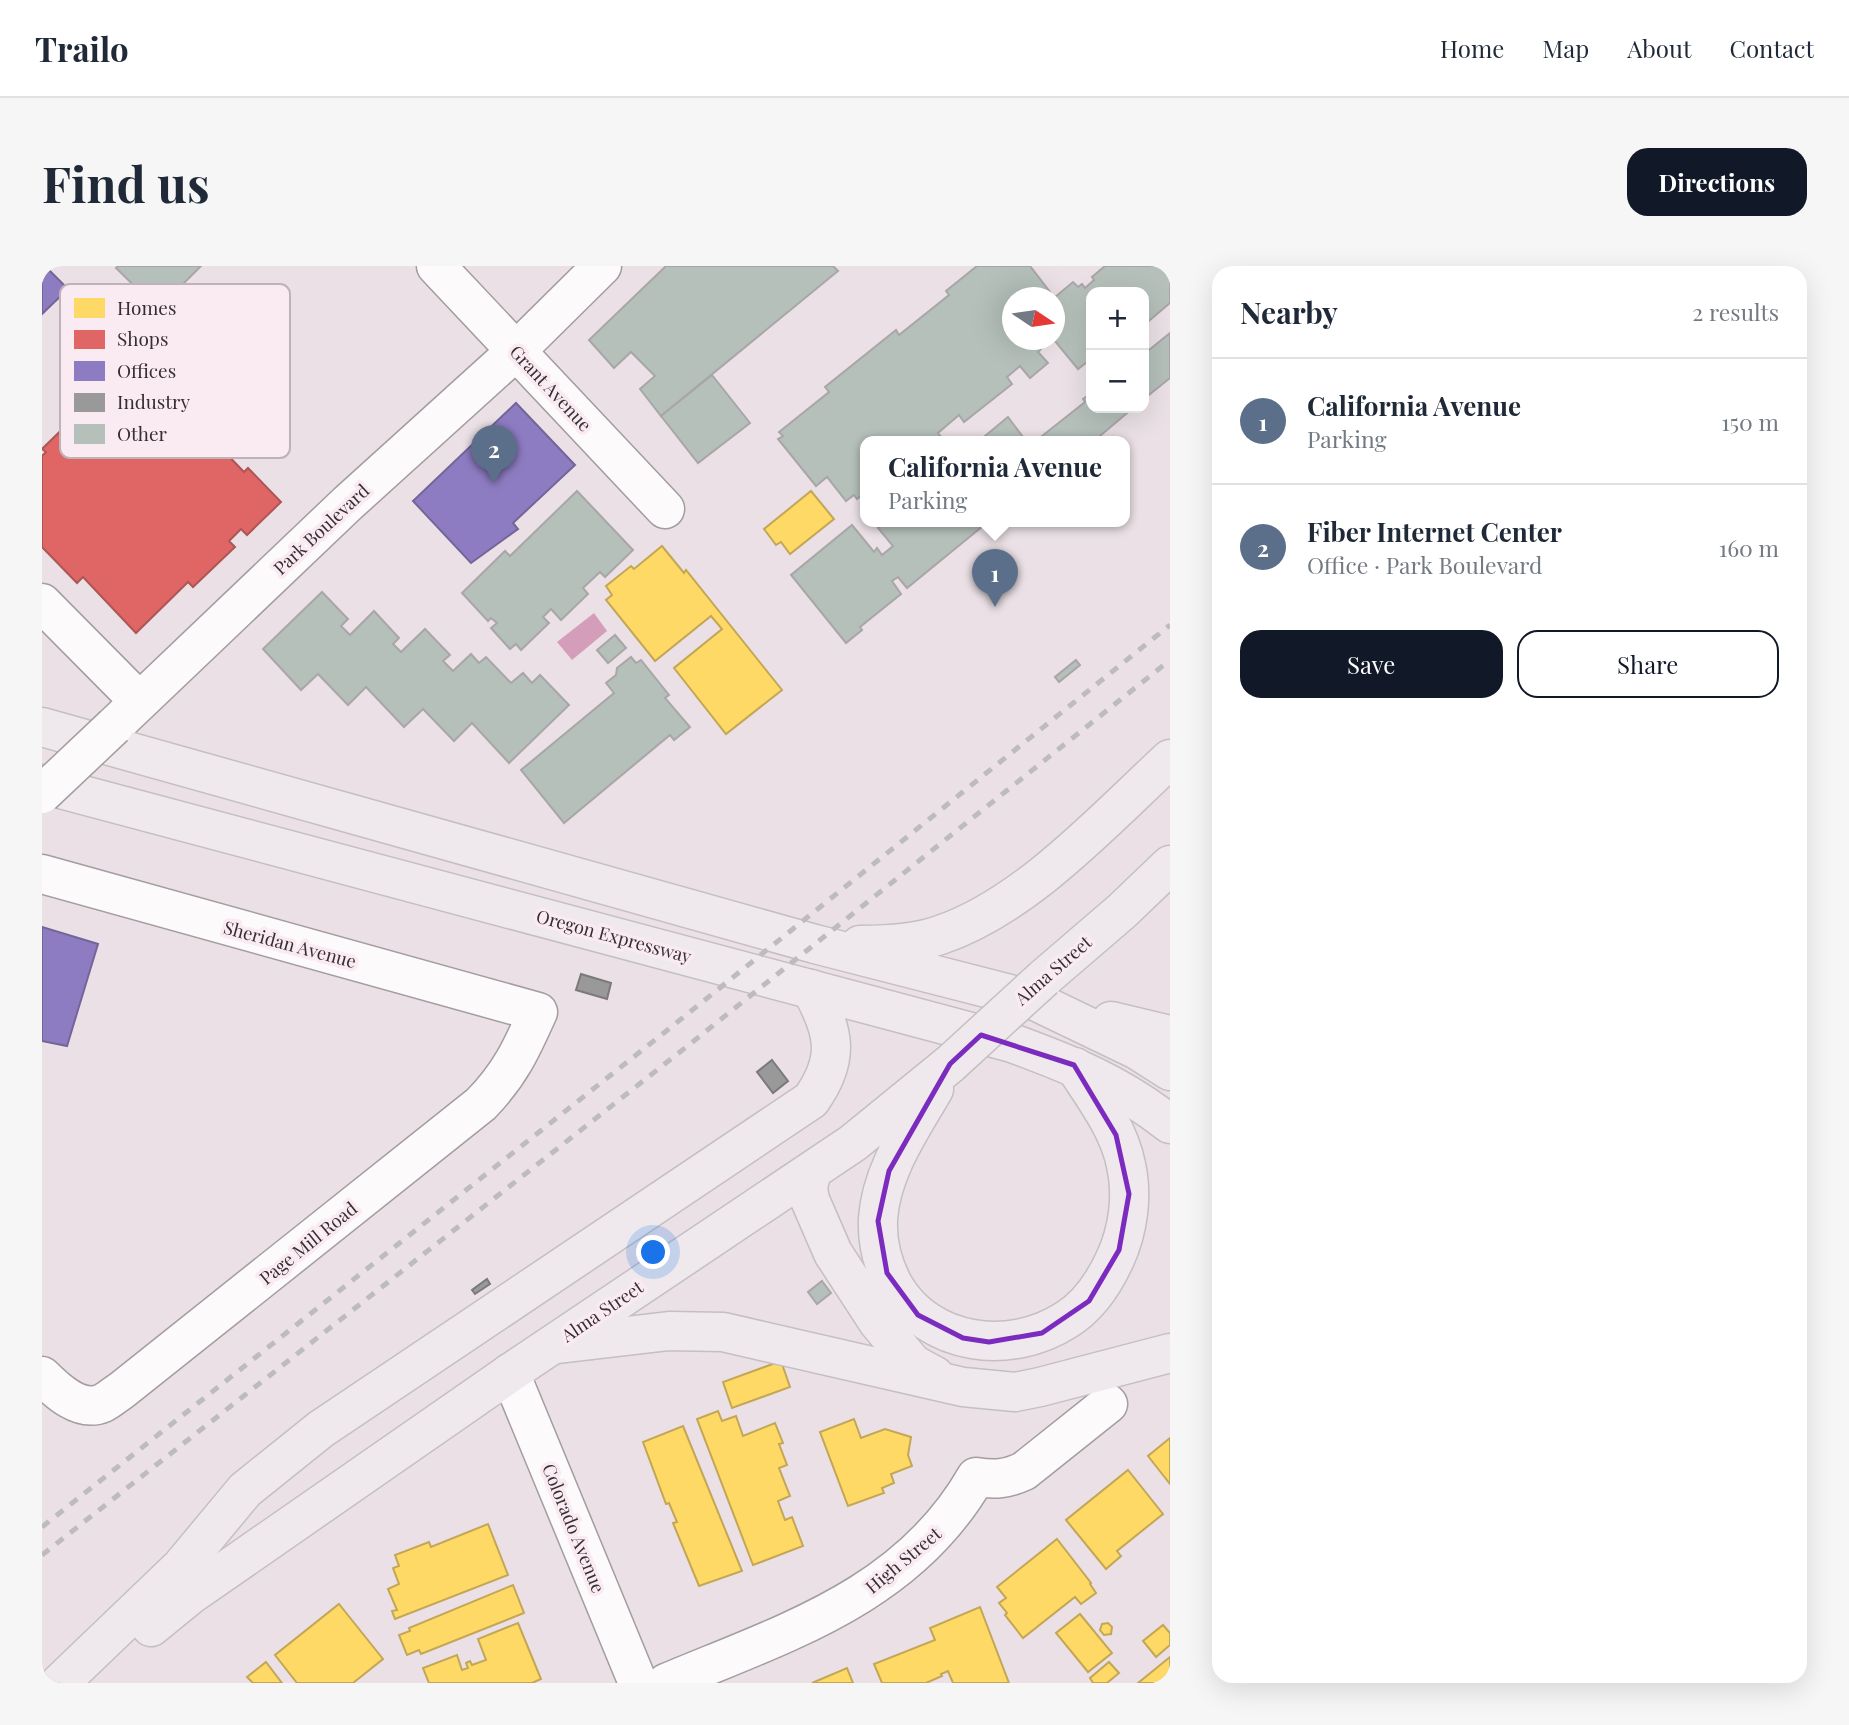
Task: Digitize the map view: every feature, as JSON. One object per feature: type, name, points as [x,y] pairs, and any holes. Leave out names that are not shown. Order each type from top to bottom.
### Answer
[{"type":"main road","points":[[42,727],[815,944],[1039,989],[1170,1035]]},
{"type":"main road","points":[[815,944],[872,945],[921,941],[971,922],[1000,905],[1054,866],[1170,760]]},
{"type":"main road","name":"Oregon Expressway","points":[[42,784],[1012,1043],[1074,1065],[1122,1090],[1170,1124]]},
{"type":"main road","name":"Alma Street","points":[[81,1683],[190,1596],[510,1373],[811,1173],[877,1125],[1039,989],[1170,865]]},
{"type":"main road","points":[[1122,911],[1170,883]]},
{"type":"main road","points":[[60,1683],[181,1567],[246,1489],[321,1429],[811,1100],[821,1086],[832,1046],[830,1027],[811,989]]},
{"type":"main road","points":[[1039,989],[1170,1071]]},
{"type":"main road","points":[[950,1064],[889,1171],[879,1209],[880,1247],[887,1273],[900,1296],[918,1314],[940,1329],[963,1338],[989,1342],[1016,1340],[1042,1333],[1067,1320],[1089,1301],[1108,1275],[1119,1250],[1127,1223],[1129,1194],[1126,1166],[1116,1135],[1074,1065]]},
{"type":"main road","points":[[811,1173],[808,1188],[810,1200],[832,1253],[878,1322],[913,1364],[963,1387]]},
{"type":"main road","points":[[551,1345],[669,1331],[723,1332],[963,1387],[1014,1392],[1170,1353]]},
{"type":"street","name":"Grant Avenue","points":[[436,266],[665,509]]},
{"type":"street","name":"Park Boulevard","points":[[42,794],[348,503],[516,351],[602,266]]},
{"type":"street","points":[[42,603],[126,714]]},
{"type":"street","name":"Sheridan Avenue","points":[[42,874],[538,1012]]},
{"type":"street","name":"Page Mill Road","points":[[42,1376],[58,1392],[77,1403],[100,1405],[122,1390],[481,1104],[502,1083],[520,1053],[538,1012]]},
{"type":"street","name":"Colorado Avenue","points":[[510,1373],[638,1683]]},
{"type":"street","name":"High Street","points":[[666,1683],[818,1619],[873,1587],[949,1521],[976,1477],[993,1480],[1008,1478],[1024,1471],[1108,1404]]},
{"type":"highlighted area","points":[[981,1035],[1074,1065],[1116,1135],[1129,1194],[1119,1250],[1089,1301],[1042,1333],[989,1342],[963,1338],[918,1315],[887,1273],[878,1221],[889,1171],[950,1064]]},
{"type":"shaded area","points":[[594,613],[607,631],[572,660],[557,642]]},
{"type":"building: Homes","points":[[811,491],[834,519],[790,554],[781,542],[776,545],[764,529]]},
{"type":"building: Homes","points":[[662,546],[684,573],[686,570],[782,690],[726,734],[674,668],[722,629],[711,616],[655,661],[606,600],[612,595],[606,586],[631,566],[634,569]]},
{"type":"building: Homes","points":[[781,1361],[790,1387],[732,1408],[723,1382]]},
{"type":"building: Homes","points":[[718,1411],[722,1421],[736,1416],[743,1436],[775,1423],[783,1443],[779,1444],[787,1465],[779,1468],[790,1496],[778,1501],[785,1520],[792,1517],[803,1546],[753,1565],[697,1419]]},
{"type":"building: Homes","points":[[854,1419],[861,1438],[885,1429],[911,1437],[908,1455],[912,1466],[891,1474],[894,1483],[882,1488],[884,1493],[848,1506],[820,1432]]},
{"type":"building: Homes","points":[[683,1426],[742,1571],[699,1586],[673,1523],[677,1522],[669,1503],[666,1504],[643,1442]]},
{"type":"building: Homes","points":[[1170,1438],[1170,1484],[1148,1456]]},
{"type":"building: Homes","points":[[1128,1470],[1163,1514],[1117,1551],[1121,1556],[1106,1569],[1066,1520]]},
{"type":"building: Homes","points":[[488,1524],[508,1575],[395,1619],[392,1611],[397,1610],[388,1589],[399,1584],[393,1568],[399,1566],[395,1555],[429,1542],[431,1547]]},
{"type":"building: Homes","points":[[1057,1539],[1096,1593],[1081,1604],[1075,1597],[1023,1638],[1005,1615],[1007,1613],[999,1603],[1006,1598],[997,1587]]},
{"type":"building: Homes","points":[[513,1585],[524,1613],[421,1654],[419,1650],[407,1655],[399,1635],[410,1631],[409,1628]]},
{"type":"building: Homes","points":[[339,1604],[383,1659],[353,1683],[297,1683],[275,1655]]},
{"type":"building: Homes","points":[[980,1607],[1009,1683],[953,1683],[948,1671],[926,1683],[882,1683],[874,1664],[935,1640],[930,1628]]},
{"type":"building: Homes","points":[[1080,1614],[1112,1653],[1088,1672],[1056,1633]]},
{"type":"building: Homes","points":[[518,1623],[541,1679],[532,1683],[429,1683],[423,1668],[457,1655],[462,1670],[468,1668],[466,1663],[470,1661],[472,1665],[486,1660],[478,1639]]},
{"type":"building: Homes","points":[[1108,1623],[1112,1627],[1111,1634],[1104,1635],[1100,1630],[1102,1624]]},
{"type":"building: Homes","points":[[1163,1625],[1170,1633],[1170,1645],[1156,1657],[1143,1641]]},
{"type":"building: Homes","points":[[1170,1657],[1170,1683],[1138,1683]]},
{"type":"building: Homes","points":[[266,1662],[282,1683],[253,1683],[247,1677]]},
{"type":"building: Homes","points":[[1109,1662],[1119,1673],[1107,1683],[1093,1683],[1090,1678]]},
{"type":"building: Homes","points":[[847,1668],[853,1683],[812,1683]]},
{"type":"building: Shops","points":[[60,431],[60,458],[231,458],[244,472],[248,468],[281,502],[247,535],[241,529],[229,541],[235,547],[193,587],[188,582],[136,633],[83,577],[77,583],[42,547],[42,456],[46,452],[42,449]]},
{"type":"building: Offices","points":[[42,266],[45,266],[63,284],[60,284],[60,297],[42,314]]},
{"type":"building: Offices","points":[[516,403],[575,465],[513,523],[518,529],[471,563],[413,501]]},
{"type":"building: Offices","points":[[42,927],[98,944],[67,1046],[42,1041]]},
{"type":"building: Industry","points":[[581,974],[611,983],[607,999],[576,990]]},
{"type":"building: Industry","points":[[772,1060],[788,1081],[773,1093],[757,1072]]},
{"type":"building: Industry","points":[[487,1279],[490,1284],[475,1294],[472,1290]]},
{"type":"building: Other","points":[[201,266],[183,284],[132,284],[116,268]]},
{"type":"building: Other","points":[[666,266],[833,266],[838,271],[661,416],[640,389],[655,376],[631,352],[614,368],[589,340]]},
{"type":"building: Other","points":[[977,266],[1030,266],[1046,287],[1002,287],[1002,350],[1040,350],[1038,352],[1048,363],[1030,378],[1020,366],[1007,377],[1012,384],[964,422],[959,415],[938,433],[940,436],[860,436],[860,497],[857,499],[854,495],[846,501],[827,477],[816,486],[778,439],[783,436],[779,432],[829,392],[825,387],[896,330],[899,335],[949,295],[946,291]]},
{"type":"building: Other","points":[[1105,266],[1170,266],[1170,303],[1149,321],[1149,287],[1086,287],[1094,280],[1092,277]]},
{"type":"building: Other","points":[[1073,282],[1078,287],[1082,284],[1085,288],[1086,363],[1078,369],[1062,350],[1065,350],[1065,289]]},
{"type":"building: Other","points":[[1170,333],[1170,378],[1149,395],[1149,350]]},
{"type":"building: Other","points":[[712,375],[750,423],[698,463],[661,416]]},
{"type":"building: Other","points":[[1086,397],[1086,413],[1127,413],[1100,436],[1042,436],[1085,402],[1083,399]]},
{"type":"building: Other","points":[[1008,417],[1022,436],[985,436]]},
{"type":"building: Other","points":[[577,491],[633,550],[605,577],[600,572],[583,588],[588,594],[561,620],[551,609],[543,617],[549,623],[521,650],[516,644],[510,649],[491,628],[497,623],[491,618],[488,621],[462,593],[505,551],[510,556]]},
{"type":"building: Other","points":[[852,525],[874,552],[877,548],[882,555],[893,546],[878,528],[982,527],[907,588],[898,577],[892,581],[901,594],[860,627],[862,630],[846,643],[791,575]]},
{"type":"building: Other","points":[[322,592],[348,619],[341,626],[350,635],[374,611],[399,638],[393,644],[401,652],[425,629],[450,655],[443,661],[453,671],[471,654],[479,663],[486,657],[511,683],[523,673],[532,683],[540,675],[569,705],[509,763],[472,723],[454,741],[423,709],[404,727],[366,687],[348,705],[318,674],[301,690],[263,649]]},
{"type":"building: Other","points":[[615,635],[626,648],[608,663],[597,650]]},
{"type":"building: Other","points":[[631,657],[636,663],[641,660],[669,695],[665,698],[690,727],[674,740],[670,735],[564,823],[521,770],[614,693],[606,683],[616,675],[617,668]]},
{"type":"building: Other","points":[[1076,660],[1080,665],[1059,682],[1055,677]]},
{"type":"building: Other","points":[[822,1281],[831,1293],[817,1304],[808,1292]]},
{"type":"railway","points":[[42,1527],[675,1024],[1170,625]]},
{"type":"railway","points":[[42,1555],[690,1044],[1170,660]]},
{"type":"place","name":"Fiber Internet Center","points":[[494,483]]},
{"type":"place","name":"California Avenue","points":[[995,607]]}]
